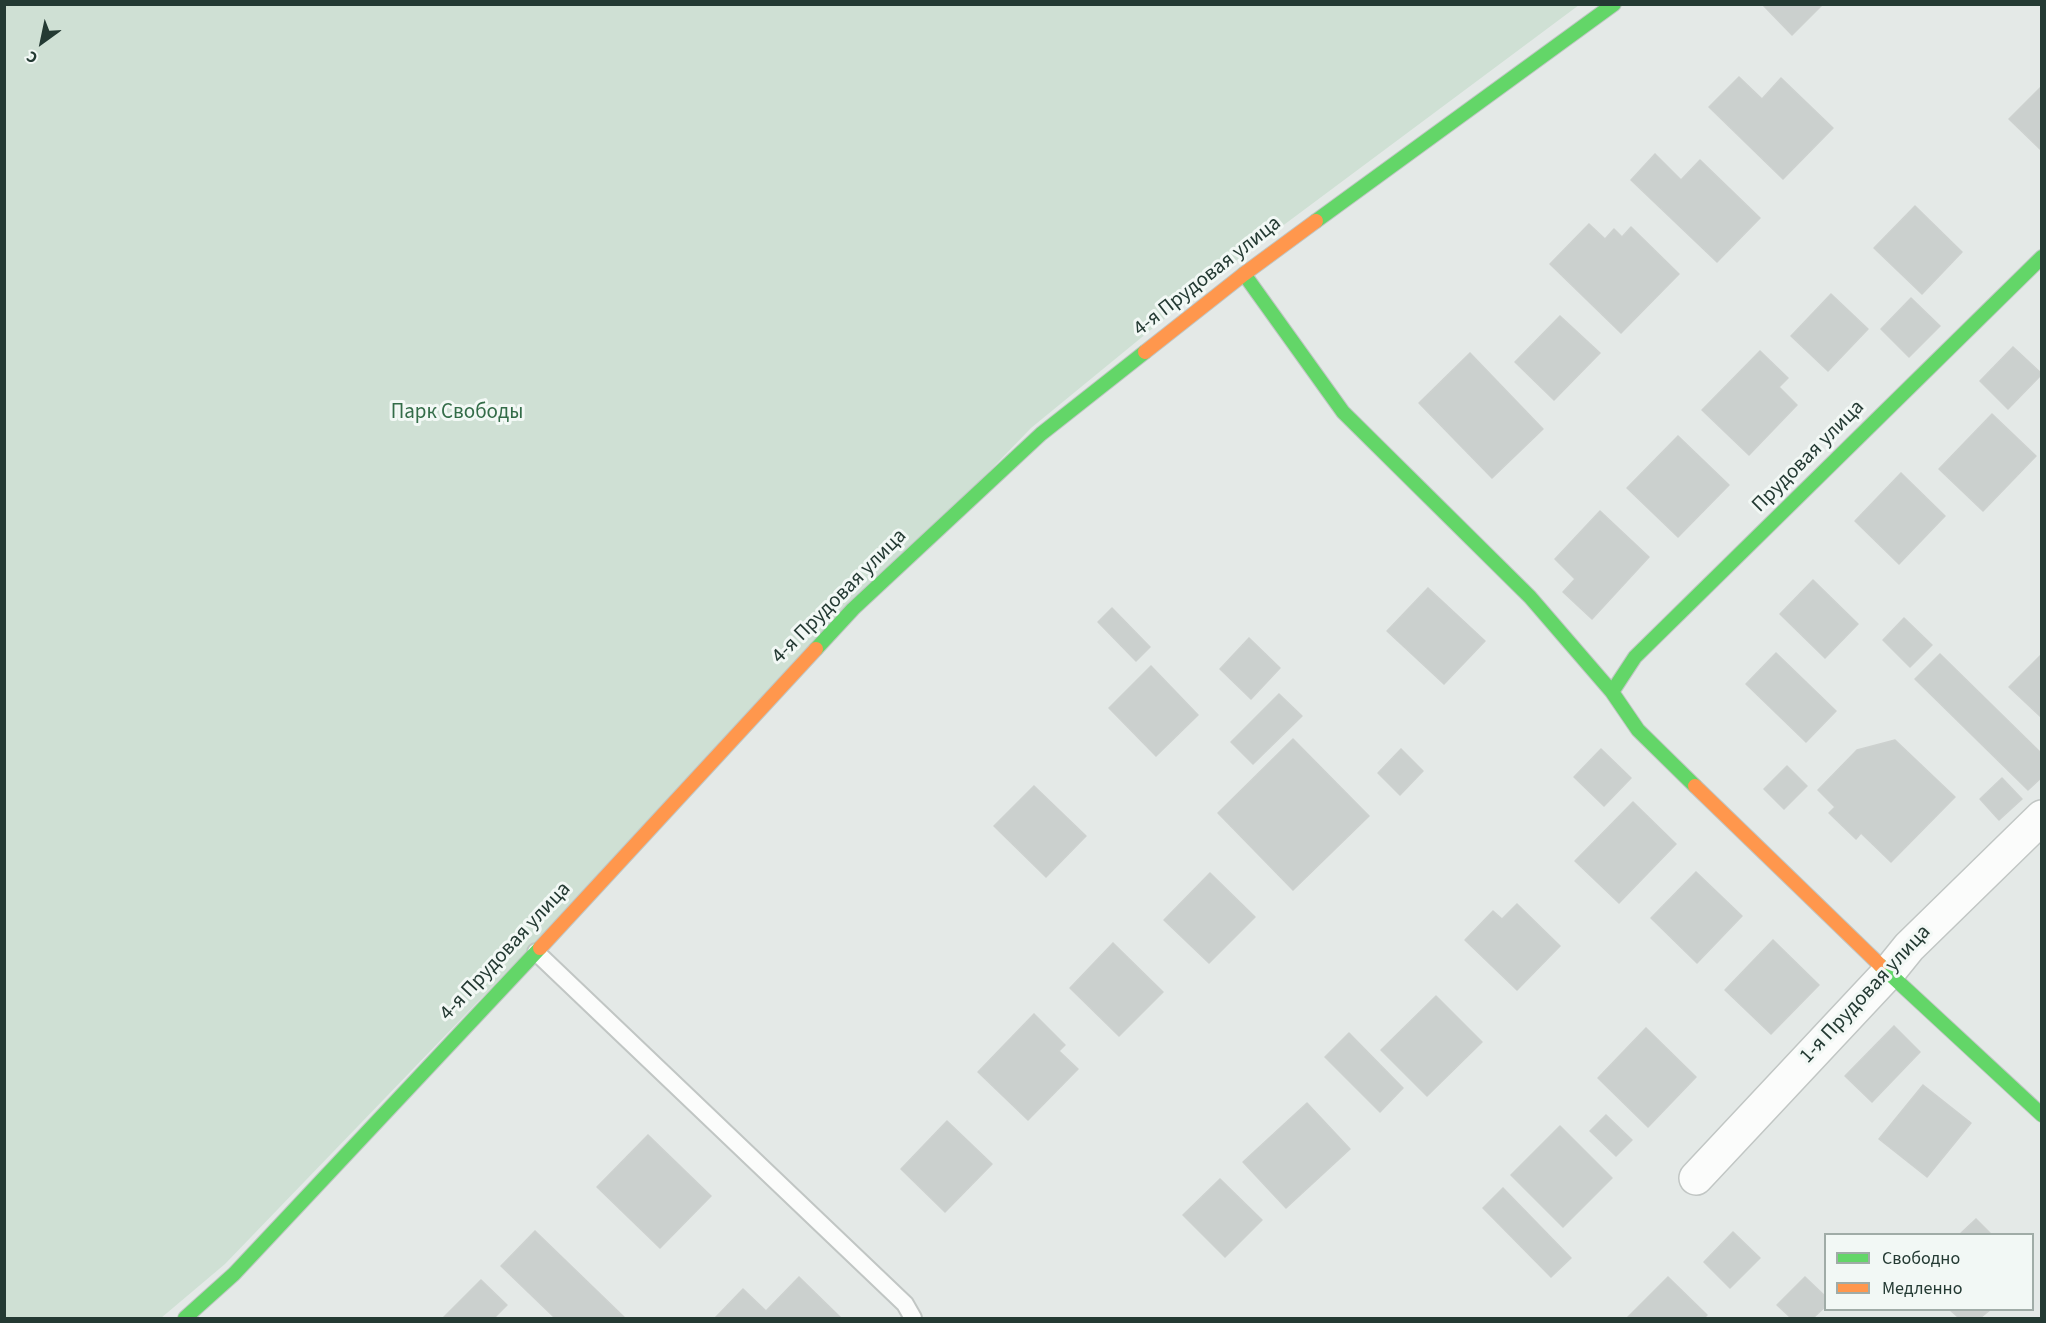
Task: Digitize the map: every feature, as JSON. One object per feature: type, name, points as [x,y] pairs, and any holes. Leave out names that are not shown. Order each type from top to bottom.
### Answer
[{"type":"main road","name":"4-я Прудовая улица","points":[[184,1318],[234,1274],[853,609],[1041,434],[1244,274],[1614,4]]},
{"type":"main road","name":"Прудовая улица","points":[[1612,692],[1635,657],[2042,257]]},
{"type":"main road","points":[[1244,274],[1343,412],[1530,597],[1612,692],[1638,730],[1888,973],[2042,1115]]},
{"type":"street","name":"1-я Прудовая улица","points":[[1696,1178],[1888,973],[1909,947],[2042,817]]},
{"type":"lane","points":[[536,952],[905,1304],[913,1318]]},
{"type":"green space","name":"Парк Свободы","points":[[5,5],[1579,5],[1230,265],[1031,428],[225,1264],[161,1318],[5,1318]]},
{"type":"building","points":[[1762,4],[1823,4],[1792,35]]},
{"type":"building","points":[[1739,77],[1762,99],[1781,78],[1833,128],[1783,179],[1709,107]]},
{"type":"building","points":[[2042,86],[2042,151],[2009,119]]},
{"type":"building","points":[[1655,154],[1681,180],[1700,160],[1760,218],[1717,262],[1631,180]]},
{"type":"building","points":[[1915,206],[1962,252],[1922,294],[1874,248]]},
{"type":"building","points":[[1589,224],[1605,239],[1614,229],[1622,237],[1631,227],[1679,274],[1621,333],[1550,264]]},
{"type":"building","points":[[1831,294],[1868,329],[1828,371],[1791,336]]},
{"type":"building","points":[[1911,298],[1940,326],[1909,357],[1881,329]]},
{"type":"building","points":[[1560,316],[1600,353],[1554,400],[1515,362]]},
{"type":"building","points":[[2013,347],[2042,374],[2008,409],[1980,381]]},
{"type":"building","points":[[1760,351],[1788,378],[1779,387],[1797,405],[1749,455],[1702,410]]},
{"type":"building","points":[[1470,353],[1543,429],[1492,478],[1419,403]]},
{"type":"building","points":[[1992,414],[2036,456],[1983,511],[1939,469]]},
{"type":"building","points":[[1678,436],[1729,485],[1678,537],[1627,488]]},
{"type":"building","points":[[1901,473],[1945,516],[1899,564],[1855,521]]},
{"type":"building","points":[[1600,511],[1649,557],[1592,619],[1563,592],[1575,579],[1555,559]]},
{"type":"building","points":[[1813,580],[1858,624],[1825,658],[1780,614]]},
{"type":"building","points":[[1428,588],[1485,641],[1444,684],[1387,631]]},
{"type":"building","points":[[1112,608],[1150,647],[1136,661],[1098,622]]},
{"type":"building","points":[[1904,618],[1932,645],[1910,667],[1883,640]]},
{"type":"building","points":[[1249,638],[1280,668],[1251,699],[1220,669]]},
{"type":"building","points":[[1776,653],[1836,711],[1806,742],[1746,684]]},
{"type":"building","points":[[1940,654],[2042,754],[2042,777],[2028,790],[1915,679]]},
{"type":"building","points":[[2042,654],[2042,718],[2009,687]]},
{"type":"building","points":[[1151,666],[1198,715],[1156,756],[1109,708]]},
{"type":"building","points":[[1279,694],[1302,716],[1253,764],[1231,742]]},
{"type":"building","points":[[1293,739],[1369,816],[1293,890],[1218,813]]},
{"type":"building","points":[[1895,740],[1955,797],[1891,862],[1861,833],[1856,839],[1829,813],[1835,807],[1818,790],[1857,750]]},
{"type":"building","points":[[1401,749],[1423,771],[1400,795],[1378,773]]},
{"type":"building","points":[[1601,749],[1631,778],[1604,806],[1574,777]]},
{"type":"building","points":[[1787,766],[1807,786],[1784,809],[1764,789]]},
{"type":"building","points":[[2002,778],[2022,799],[1999,820],[1980,799]]},
{"type":"building","points":[[1034,786],[1086,836],[1046,877],[994,826]]},
{"type":"building","points":[[1633,802],[1676,844],[1619,903],[1575,861]]},
{"type":"building","points":[[1696,872],[1742,916],[1697,963],[1651,918]]},
{"type":"building","points":[[1210,873],[1255,917],[1209,963],[1164,920]]},
{"type":"building","points":[[1517,904],[1560,946],[1517,990],[1465,940],[1493,911],[1502,919]]},
{"type":"building","points":[[1773,940],[1819,985],[1771,1034],[1725,990]]},
{"type":"building","points":[[1113,943],[1163,992],[1119,1036],[1070,988]]},
{"type":"building","points":[[1436,996],[1482,1042],[1427,1096],[1381,1050]]},
{"type":"building","points":[[1034,1014],[1065,1045],[1059,1051],[1078,1069],[1028,1120],[978,1072]]},
{"type":"building","points":[[1894,1026],[1920,1052],[1872,1102],[1845,1076]]},
{"type":"building","points":[[1646,1028],[1696,1077],[1648,1127],[1598,1078]]},
{"type":"building","points":[[1349,1033],[1403,1088],[1380,1112],[1325,1057]]},
{"type":"building","points":[[1923,1085],[1971,1123],[1927,1177],[1879,1139]]},
{"type":"building","points":[[1307,1103],[1350,1149],[1286,1208],[1243,1162]]},
{"type":"building","points":[[1606,1115],[1632,1140],[1616,1156],[1590,1131]]},
{"type":"building","points":[[947,1121],[992,1164],[945,1212],[901,1169]]},
{"type":"building","points":[[1560,1126],[1612,1178],[1563,1227],[1511,1175]]},
{"type":"building","points":[[648,1135],[711,1196],[660,1248],[597,1187]]},
{"type":"building","points":[[1220,1179],[1262,1220],[1225,1257],[1183,1215]]},
{"type":"building","points":[[1503,1188],[1571,1258],[1551,1277],[1483,1208]]},
{"type":"building","points":[[1976,1219],[1990,1233],[1961,1233]]},
{"type":"building","points":[[535,1231],[625,1318],[555,1318],[501,1266]]},
{"type":"building","points":[[1733,1232],[1760,1258],[1730,1288],[1704,1262]]},
{"type":"building","points":[[799,1277],[841,1318],[715,1318],[743,1289],[766,1311]]},
{"type":"building","points":[[1668,1277],[1707,1315],[1704,1318],[1627,1318]]},
{"type":"building","points":[[1805,1277],[1824,1295],[1824,1308],[1813,1318],[1791,1318],[1777,1305]]},
{"type":"building","points":[[481,1280],[507,1305],[494,1318],[443,1318]]},
{"type":"building","points":[[1951,1311],[1989,1311],[1980,1318],[1959,1318]]},
{"type":"traffic: fast","points":[[1316,221],[1614,4]]},
{"type":"traffic: fast","points":[[1612,692],[1635,657],[2042,257]]},
{"type":"traffic: fast","points":[[1244,274],[1343,412],[1530,597],[1612,692],[1638,730],[1695,786]]},
{"type":"traffic: fast","points":[[816,649],[853,609],[1041,434],[1145,352]]},
{"type":"traffic: fast","points":[[185,1318],[234,1274],[540,948]]},
{"type":"traffic: fast","points":[[1880,965],[2042,1115]]},
{"type":"traffic: slow","points":[[1145,352],[1316,221]]},
{"type":"traffic: slow","points":[[540,948],[816,649]]},
{"type":"traffic: slow","points":[[1695,786],[1880,965]]}]
